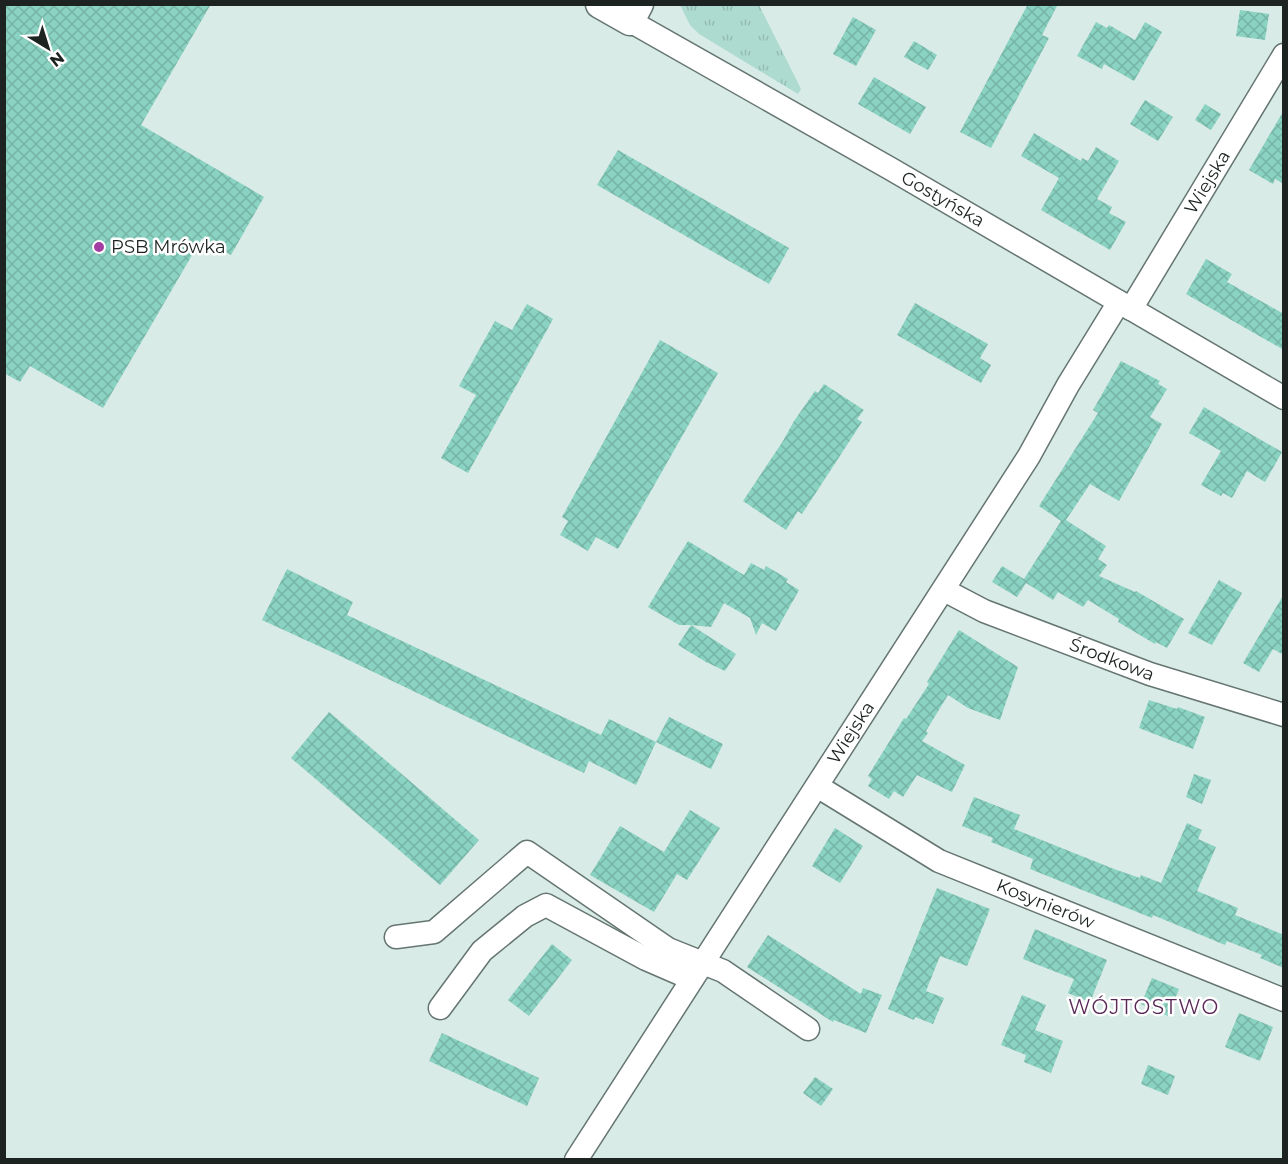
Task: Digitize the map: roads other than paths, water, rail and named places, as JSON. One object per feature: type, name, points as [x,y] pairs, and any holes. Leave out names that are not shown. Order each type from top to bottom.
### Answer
[{"type":"main road","name":"Gostyńska","points":[[600,4],[634,13]]},
{"type":"street","name":"Gostyńska","points":[[634,13],[803,118],[1284,398]]},
{"type":"street","name":"Wiejska","points":[[576,1160],[944,590],[1029,456],[1068,385],[1125,305],[1284,55]]},
{"type":"street","name":"Środkowa","points":[[944,590],[984,611],[1150,674],[1284,715]]},
{"type":"street","name":"Kosynierów","points":[[817,786],[939,861],[1284,1000]]},
{"type":"street","points":[[396,937],[434,932],[527,852],[668,949],[697,972]]},
{"type":"street","points":[[440,1008],[482,951],[525,916],[546,905],[646,959],[697,972],[723,971],[808,1029]]},
{"type":"place","name":"PSB Mrówka","points":[[99,247]]},
{"type":"district","name":"WÓJTOSTWO","points":[[1144,1007]]}]
